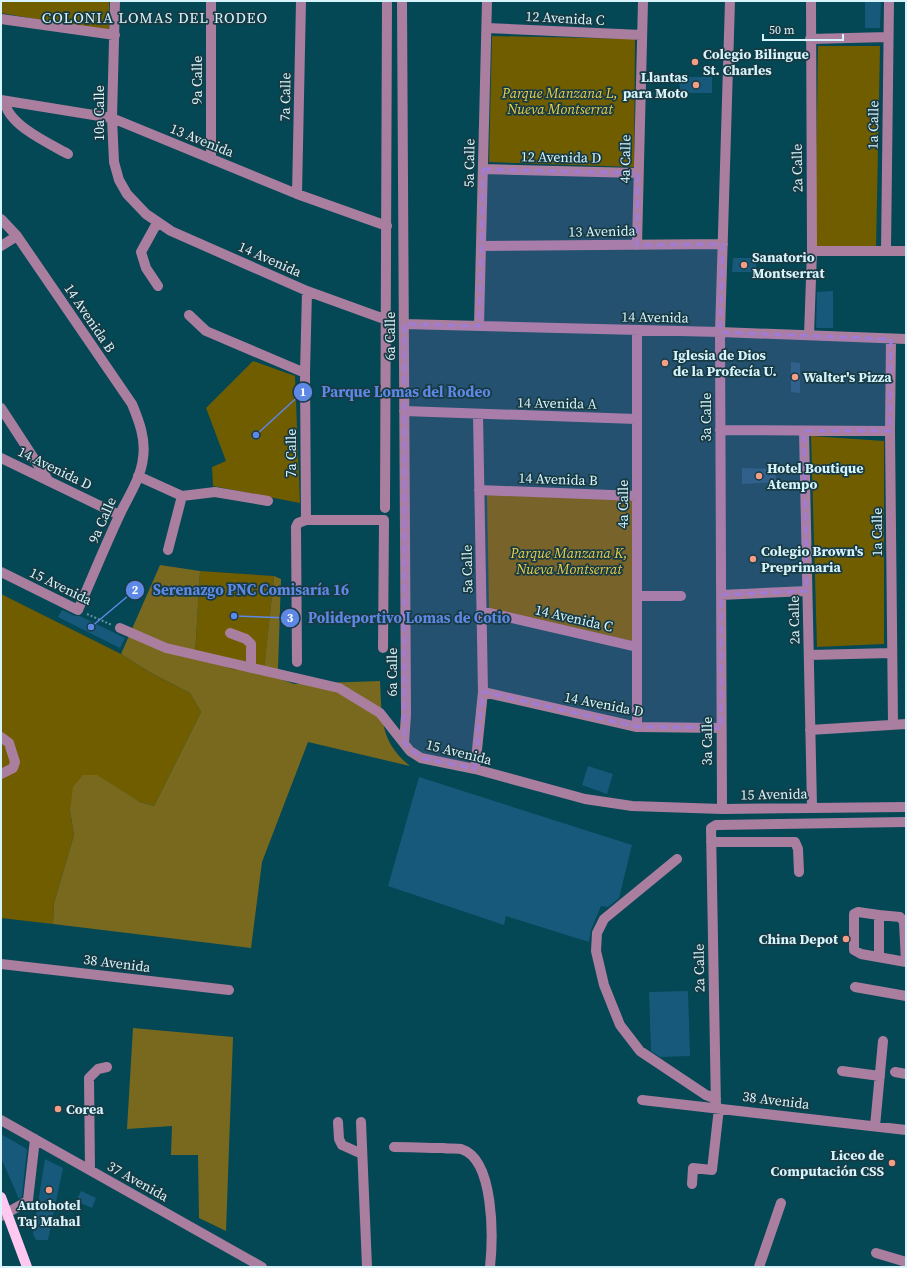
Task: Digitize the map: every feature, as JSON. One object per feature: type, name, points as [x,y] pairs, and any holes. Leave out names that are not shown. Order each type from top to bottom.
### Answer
[{"type":"main road","points":[[1,1197],[4,1214],[27,1267]]},
{"type":"street","name":"10a Calle","points":[[115,1],[112,118],[114,162],[116,171],[125,191],[146,214]]},
{"type":"street","name":"9a Calle","points":[[211,1],[211,159]]},
{"type":"street","name":"7a Calle","points":[[297,194],[301,1]]},
{"type":"street","name":"6a Calle","points":[[384,508],[387,320],[387,1]]},
{"type":"street","name":"6a Calle","points":[[402,1],[406,715],[404,743]]},
{"type":"street","name":"5a Calle","points":[[479,326],[487,1]]},
{"type":"street","name":"4a Calle","points":[[637,245],[643,1]]},
{"type":"street","name":"3a Calle","points":[[722,809],[720,332],[730,1]]},
{"type":"street","name":"2a Calle","points":[[810,1],[812,251],[810,335]]},
{"type":"street","name":"1a Calle","points":[[886,250],[889,1]]},
{"type":"street","points":[[1,19],[115,35]]},
{"type":"street","name":"12 Avenida C","points":[[487,28],[642,35]]},
{"type":"street","points":[[810,39],[888,37]]},
{"type":"street","points":[[3,100],[7,113],[37,137],[68,154]]},
{"type":"street","name":"13 Avenida","points":[[3,100],[112,118],[297,194],[387,226]]},
{"type":"street","name":"12 Avenida D","points":[[483,169],[638,173]]},
{"type":"street","name":"14 Avenida","points":[[146,214],[157,223],[184,237],[307,291],[387,320]]},
{"type":"street","name":"14 Avenida B","points":[[1,219],[17,236],[132,404],[143,439]]},
{"type":"street","points":[[157,223],[141,252],[146,268],[158,286]]},
{"type":"street","points":[[1,246],[17,236]]},
{"type":"street","name":"13 Avenida","points":[[481,246],[723,244]]},
{"type":"street","points":[[812,251],[906,251]]},
{"type":"street","name":"7a Calle","points":[[306,520],[305,373],[307,291]]},
{"type":"street","points":[[189,315],[206,331],[305,373]]},
{"type":"street","name":"14 Avenida","points":[[404,324],[720,332],[906,339]]},
{"type":"street","name":"4a Calle","points":[[637,330],[637,727]]},
{"type":"street","name":"1a Calle","points":[[891,339],[891,653],[893,724]]},
{"type":"street","points":[[1,408],[48,480]]},
{"type":"street","name":"14 Avenida A","points":[[404,412],[636,419]]},
{"type":"street","name":"5a Calle","points":[[475,769],[483,692],[478,415]]},
{"type":"street","points":[[720,430],[890,431]]},
{"type":"street","name":"2a Calle","points":[[804,431],[812,807]]},
{"type":"street","name":"9a Calle","points":[[78,610],[119,515],[138,476],[144,458],[143,439]]},
{"type":"street","name":"14 Avenida D","points":[[1,458],[119,515]]},
{"type":"street","points":[[138,476],[182,496],[208,491],[268,501]]},
{"type":"street","name":"14 Avenida B","points":[[479,490],[637,496]]},
{"type":"street","points":[[168,550],[182,496]]},
{"type":"street","points":[[296,662],[296,527],[298,523],[306,520]]},
{"type":"street","name":"6a Calle","points":[[306,520],[384,520],[383,648]]},
{"type":"street","name":"15 Avenida","points":[[1,572],[78,610]]},
{"type":"street","points":[[721,595],[807,591]]},
{"type":"street","points":[[637,596],[681,596]]},
{"type":"street","name":"14 Avenida C","points":[[482,611],[637,647]]},
{"type":"street","name":"15 Avenida","points":[[120,628],[166,648],[339,688],[380,713],[404,743],[415,755],[421,758],[475,769],[585,799],[632,806],[722,809],[906,807]]},
{"type":"street","points":[[230,633],[246,639],[251,644],[251,668]]},
{"type":"street","points":[[809,655],[891,653]]},
{"type":"street","name":"14 Avenida D","points":[[483,692],[637,727],[721,728]]},
{"type":"street","points":[[810,730],[906,724]]},
{"type":"street","points":[[1,737],[9,743],[15,762],[13,768],[1,774]]},
{"type":"street","name":"2a Calle","points":[[692,1184],[693,1168],[712,1170],[717,1105],[711,828],[716,825],[906,822]]},
{"type":"street","points":[[711,842],[795,842],[798,849],[799,872]]},
{"type":"street","points":[[677,858],[604,919],[597,933],[596,951],[604,985],[613,1010],[630,1039],[640,1051],[706,1095],[717,1105]]},
{"type":"street","points":[[858,912],[879,916],[903,919],[906,962],[861,954],[855,952],[853,949],[854,914],[858,912]]},
{"type":"street","points":[[879,916],[879,957]]},
{"type":"street","name":"38 Avenida","points":[[1,964],[229,990]]},
{"type":"street","points":[[855,987],[906,996]]},
{"type":"street","points":[[875,1126],[883,1041]]},
{"type":"street","points":[[90,1170],[89,1078],[98,1069],[108,1067]]},
{"type":"street","points":[[842,1071],[880,1076]]},
{"type":"street","points":[[895,1072],[906,1074]]},
{"type":"street","name":"38 Avenida","points":[[642,1100],[717,1105],[906,1130]]},
{"type":"street","name":"37 Avenida","points":[[1,1120],[262,1267]]},
{"type":"street","points":[[338,1122],[339,1139],[342,1145],[362,1154]]},
{"type":"street","points":[[361,1122],[367,1267]]},
{"type":"street","points":[[4,1214],[28,1200],[35,1139]]},
{"type":"street","points":[[394,1147],[460,1149],[473,1158],[483,1173],[488,1190],[492,1247],[490,1267]]},
{"type":"street","points":[[759,1267],[781,1203]]},
{"type":"street","points":[[876,1253],[906,1262]]},
{"type":"path","name":"15 Avenida","points":[[78,610],[120,628]]},
{"type":"highlighted area","points":[[483,169],[638,173],[637,245],[723,244],[720,332],[891,339],[890,431],[804,431],[807,591],[721,595],[721,728],[637,727],[483,692],[475,769],[421,758],[404,743],[404,324],[479,326]]},
{"type":"green space","points":[[1,1],[109,1],[109,32],[1,13]]},
{"type":"green space","name":"Parque Manzana L, Nueva Montserrat","points":[[492,36],[635,39],[634,167],[489,162]]},
{"type":"green space","points":[[818,46],[880,46],[876,250],[815,249]]},
{"type":"green space","points":[[253,361],[295,376],[300,503],[213,486],[212,467],[226,461],[206,408]]},
{"type":"green space","points":[[811,436],[884,441],[884,644],[817,647]]},
{"type":"green space","name":"Parque Manzana K, Nueva Montserrat","points":[[487,494],[633,500],[632,641],[489,609]]},
{"type":"green space","points":[[200,571],[274,576],[264,671],[235,670],[195,656]]},
{"type":"green space","points":[[1,594],[121,654],[151,673],[190,693],[201,712],[154,806],[140,802],[123,792],[70,811],[74,835],[54,903],[53,924],[1,918]]},
{"type":"shaded area","points":[[160,565],[200,571],[195,656],[235,670],[264,670],[274,576],[281,579],[278,669],[283,680],[294,684],[380,681],[382,717],[387,738],[400,757],[410,766],[308,742],[262,862],[251,948],[53,924],[54,903],[74,835],[70,811],[73,787],[83,775],[97,775],[140,802],[154,806],[201,712],[190,693],[151,673],[121,654]]},
{"type":"shaded area","points":[[133,1028],[233,1037],[226,1231],[199,1218],[198,1155],[171,1155],[172,1126],[127,1129]]},
{"type":"building","points":[[865,1],[881,1],[880,28],[865,28]]},
{"type":"building","name":"Llantas para Moto","points":[[679,77],[712,77],[712,93],[680,93]]},
{"type":"building","name":"Sanatorio Montserrat","points":[[733,258],[756,258],[756,272],[732,272]]},
{"type":"building","points":[[833,291],[833,328],[816,328],[817,292]]},
{"type":"building","name":"Walter's Pizza","points":[[791,362],[800,363],[800,393],[791,392]]},
{"type":"building","name":"Hotel Boutique Atempo","points":[[742,468],[775,469],[776,482],[742,484]]},
{"type":"building","points":[[62,610],[75,616],[80,616],[125,638],[120,648],[58,617]]},
{"type":"building","points":[[588,766],[613,774],[607,794],[582,785]]},
{"type":"building","points":[[419,777],[632,845],[619,898],[608,907],[601,906],[591,930],[589,942],[506,916],[504,925],[388,886]]},
{"type":"building","points":[[688,991],[690,1056],[660,1057],[651,1051],[649,992]]},
{"type":"building","name":"Autohotel Taj Mahal","points":[[1,1134],[27,1149],[22,1196],[19,1199],[1,1158]]},
{"type":"building","name":"Autohotel Taj Mahal","points":[[45,1159],[63,1168],[48,1240],[36,1240],[33,1234]]},
{"type":"building","points":[[81,1191],[96,1198],[92,1208],[76,1201]]},
{"type":"place","name":"Colegio Bilingue St. Charles","points":[[695,62]]},
{"type":"place","name":"Llantas para Moto","points":[[696,85]]},
{"type":"place","name":"Sanatorio Montserrat","points":[[744,265]]},
{"type":"place","name":"Iglesia de Dios de la Profecía U.","points":[[665,363]]},
{"type":"place","name":"Walter's Pizza","points":[[795,377]]},
{"type":"place","name":"Parque Lomas del Rodeo","points":[[256,435]]},
{"type":"place","name":"Hotel Boutique Atempo","points":[[759,476]]},
{"type":"place","name":"Colegio Brown's Preprimaria","points":[[753,559]]},
{"type":"place","name":"Polideportivo Lomas de Cotio","points":[[234,616]]},
{"type":"place","name":"Serenazgo PNC Comisaría 16","points":[[91,627]]},
{"type":"place","name":"China Depot","points":[[846,939]]},
{"type":"place","name":"Corea","points":[[58,1109]]},
{"type":"place","name":"Liceo de Computación CSS","points":[[892,1163]]},
{"type":"place","name":"Autohotel Taj Mahal","points":[[49,1190]]},
{"type":"district","name":"COLONIA LOMAS DEL RODEO","points":[[155,18]]}]
